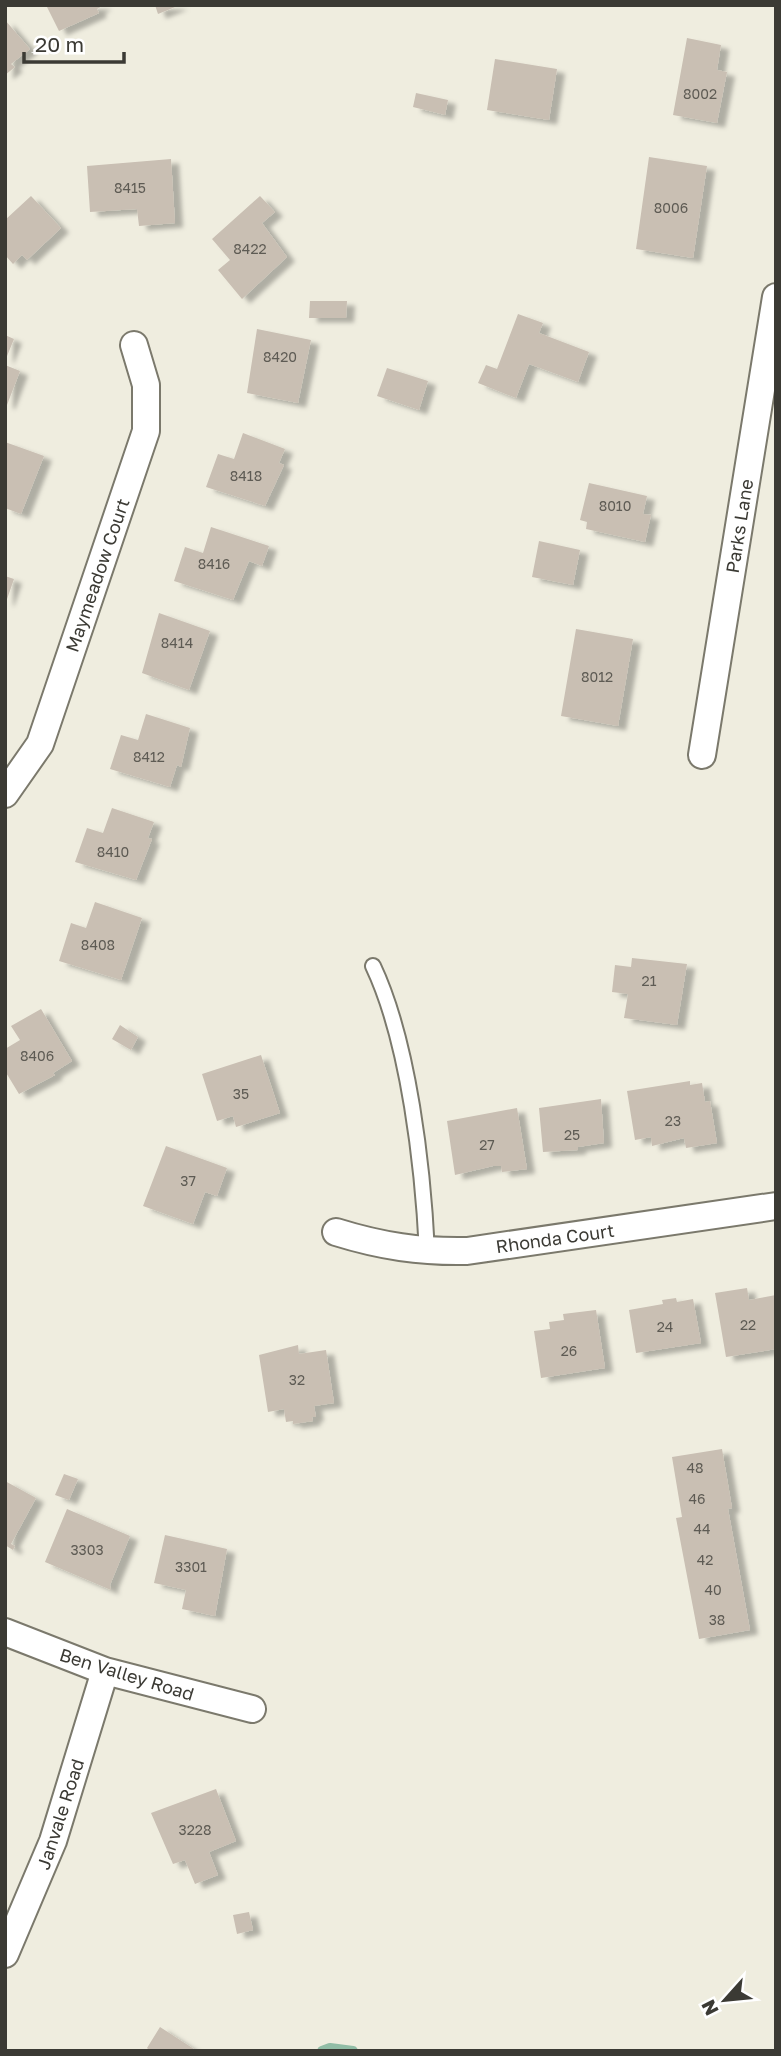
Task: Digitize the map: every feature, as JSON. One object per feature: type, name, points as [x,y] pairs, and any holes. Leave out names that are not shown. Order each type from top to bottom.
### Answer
[{"type":"street","name":"Parks Lane","points":[[702,755],[776,297]]},
{"type":"street","name":"Maymeadow Court","points":[[5,794],[40,744],[146,431],[146,385],[134,345]]},
{"type":"street","name":"Rhonda Court","points":[[337,1232],[377,1245],[427,1252],[467,1251],[776,1206]]},
{"type":"street","name":"Ben Valley Road","points":[[5,1632],[104,1671],[252,1709]]},
{"type":"street","name":"Janvale Road","points":[[5,1954],[54,1841],[104,1671]]},
{"type":"lane","points":[[373,966],[395,1022],[420,1174],[427,1252]]},
{"type":"building","points":[[46,5],[104,5],[97,9],[99,13],[59,31]]},
{"type":"building","points":[[155,5],[180,5],[158,14]]},
{"type":"building","points":[[5,20],[30,49],[11,64],[15,67],[5,75]]},
{"type":"building","points":[[687,38],[721,45],[717,70],[727,72],[717,123],[673,115]]},
{"type":"building","points":[[495,59],[557,69],[549,120],[487,110]]},
{"type":"building","points":[[416,93],[448,100],[445,115],[413,107]]},
{"type":"building","points":[[649,157],[707,166],[693,258],[636,249]]},
{"type":"building","points":[[171,159],[175,223],[139,226],[137,209],[90,212],[87,166]]},
{"type":"building","points":[[31,196],[61,228],[27,260],[22,255],[13,264],[5,255],[5,220]]},
{"type":"building","points":[[260,196],[275,212],[262,223],[287,257],[242,299],[218,270],[230,260],[212,239]]},
{"type":"building","points":[[310,301],[347,301],[346,318],[309,318]]},
{"type":"building","points":[[518,314],[543,323],[539,333],[589,352],[578,382],[529,364],[516,398],[478,383],[486,365],[497,369]]},
{"type":"building","points":[[257,329],[311,340],[298,403],[247,393]]},
{"type":"building","points":[[5,335],[14,339],[5,361]]},
{"type":"building","points":[[5,365],[20,371],[7,405],[5,404]]},
{"type":"building","points":[[387,368],[428,381],[419,410],[377,396]]},
{"type":"building","points":[[243,433],[285,449],[279,463],[284,465],[265,506],[206,487],[218,454],[234,459]]},
{"type":"building","points":[[5,442],[44,456],[21,514],[5,508]]},
{"type":"building","points":[[589,483],[647,496],[643,514],[651,515],[645,542],[586,529],[587,522],[580,520]]},
{"type":"building","points":[[211,527],[269,546],[262,566],[249,561],[233,600],[174,581],[185,547],[203,553]]},
{"type":"building","points":[[539,541],[580,550],[573,585],[532,577]]},
{"type":"building","points":[[5,576],[14,579],[6,602],[5,602]]},
{"type":"building","points":[[159,613],[210,631],[189,690],[142,673]]},
{"type":"building","points":[[576,629],[633,639],[618,726],[561,716]]},
{"type":"building","points":[[146,714],[190,728],[181,767],[177,765],[170,787],[110,769],[121,735],[138,740]]},
{"type":"building","points":[[112,808],[154,822],[148,838],[152,839],[136,880],[75,862],[87,828],[103,833]]},
{"type":"building","points":[[95,902],[142,918],[121,980],[59,961],[71,923],[86,928]]},
{"type":"building","points":[[632,958],[687,964],[677,1025],[624,1018],[628,994],[612,992],[615,965],[631,967]]},
{"type":"building","points":[[41,1009],[72,1061],[53,1073],[55,1075],[19,1094],[5,1071],[5,1049],[20,1040],[11,1026]]},
{"type":"building","points":[[120,1025],[138,1037],[131,1050],[112,1039]]},
{"type":"building","points":[[261,1055],[280,1113],[236,1127],[233,1116],[217,1121],[202,1074]]},
{"type":"building","points":[[690,1081],[690,1085],[702,1083],[705,1102],[710,1101],[717,1143],[686,1148],[684,1138],[652,1146],[651,1137],[635,1140],[627,1091]]},
{"type":"building","points":[[601,1099],[604,1143],[578,1147],[578,1150],[543,1152],[539,1108]]},
{"type":"building","points":[[517,1108],[527,1169],[502,1172],[501,1166],[493,1166],[455,1175],[447,1121]]},
{"type":"building","points":[[166,1146],[227,1168],[217,1196],[205,1192],[193,1224],[143,1206]]},
{"type":"building","points":[[747,1288],[749,1300],[776,1295],[776,1349],[726,1357],[715,1293]]},
{"type":"building","points":[[676,1298],[677,1302],[693,1299],[701,1343],[636,1353],[629,1310],[663,1304],[662,1300]]},
{"type":"building","points":[[596,1310],[605,1368],[541,1378],[534,1331],[550,1329],[549,1322],[564,1320],[563,1314]]},
{"type":"building","points":[[298,1345],[299,1354],[326,1350],[334,1403],[314,1406],[316,1417],[312,1417],[313,1421],[293,1424],[293,1421],[286,1422],[284,1409],[268,1412],[259,1355]]},
{"type":"building","points":[[722,1449],[732,1508],[728,1509],[750,1630],[699,1639],[676,1518],[682,1517],[672,1457]]},
{"type":"building","points":[[64,1474],[78,1479],[69,1500],[55,1495]]},
{"type":"building","points":[[5,1481],[36,1498],[11,1544],[15,1546],[13,1550],[5,1545]]},
{"type":"building","points":[[67,1509],[130,1536],[110,1585],[111,1590],[45,1562]]},
{"type":"building","points":[[165,1535],[227,1549],[215,1616],[182,1609],[186,1590],[154,1583]]},
{"type":"building","points":[[216,1789],[236,1841],[209,1852],[218,1875],[195,1884],[185,1860],[173,1864],[151,1813]]},
{"type":"building","points":[[249,1912],[253,1930],[237,1934],[233,1915]]},
{"type":"building","points":[[160,2027],[197,2051],[150,2051],[147,2048]]},
{"type":"waterway","points":[[322,2051],[330,2048],[353,2051]]}]
